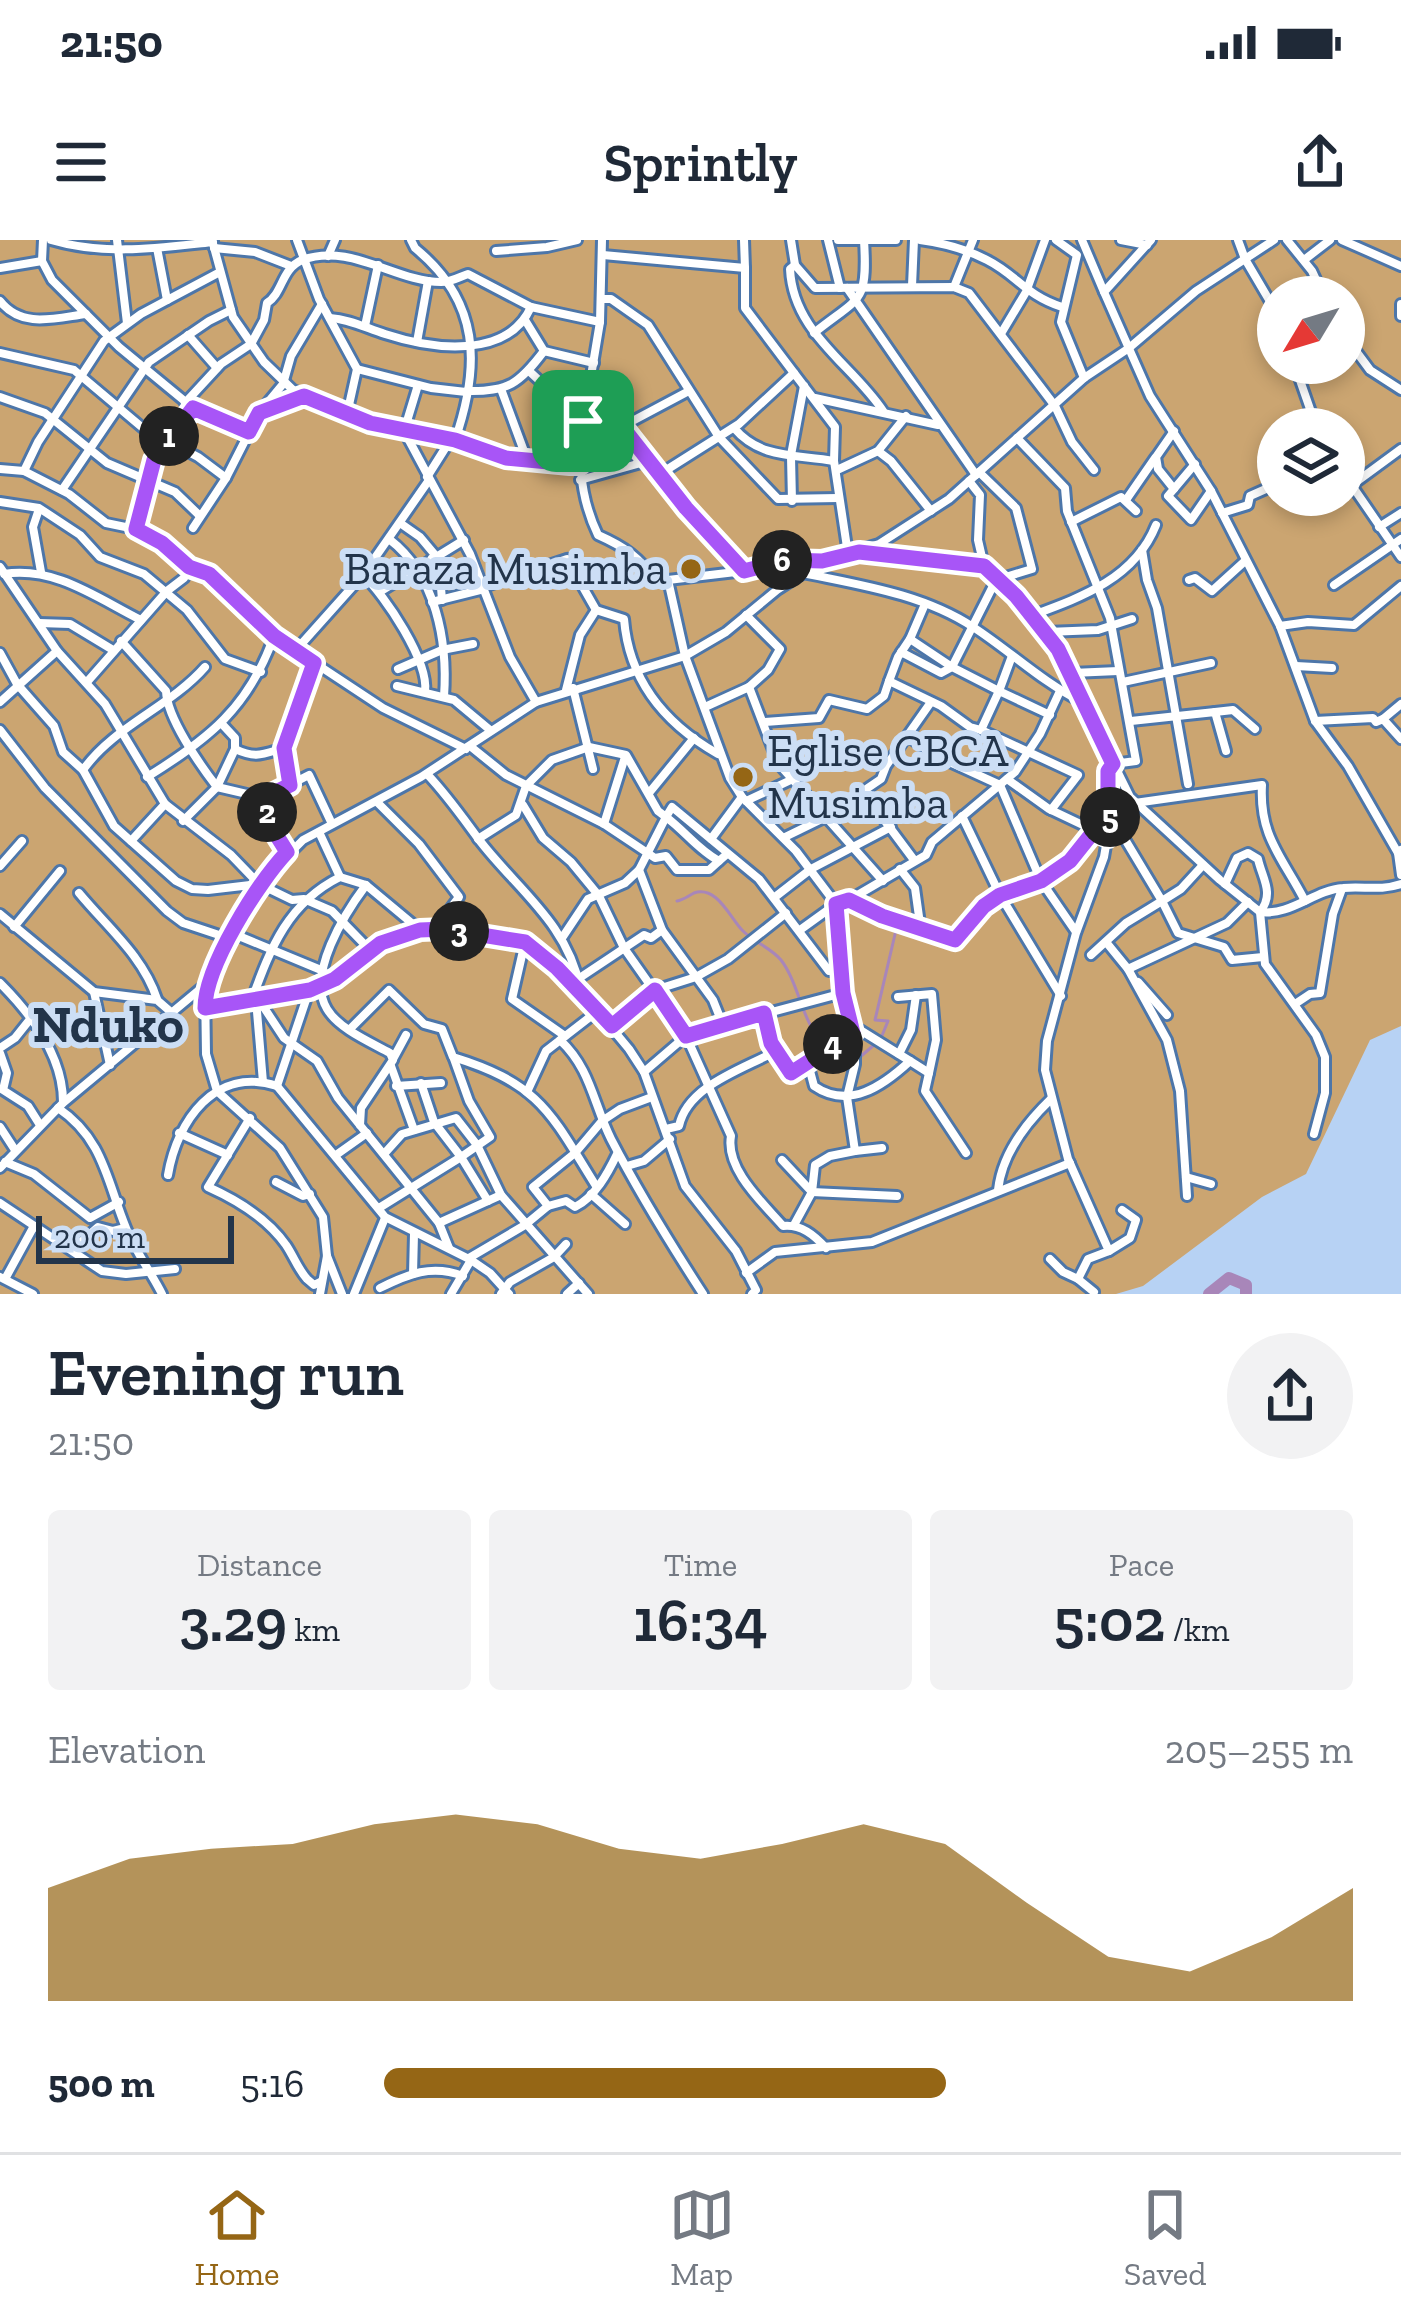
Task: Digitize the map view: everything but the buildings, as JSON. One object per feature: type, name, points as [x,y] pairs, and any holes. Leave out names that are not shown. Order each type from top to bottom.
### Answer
[{"type":"street","points":[[249,432],[189,405],[109,337],[52,280],[42,261],[47,240],[73,247],[246,245],[291,266]]},
{"type":"street","points":[[297,240],[322,304],[357,370],[347,414]]},
{"type":"street","points":[[328,256],[334,240]]},
{"type":"street","points":[[296,650],[363,575],[453,440],[466,392],[467,320],[450,281],[411,240]]},
{"type":"street","points":[[496,251],[577,240]]},
{"type":"street","points":[[602,240],[600,322],[583,421],[583,501],[598,535],[631,551],[656,580],[744,571],[786,560],[822,561],[854,553],[931,511],[1084,378],[1129,348],[1196,291],[1274,240]]},
{"type":"street","points":[[744,240],[746,308],[835,427],[838,498],[854,553]]},
{"type":"street","points":[[791,240],[795,265],[815,288],[954,287],[969,293],[1055,406],[1072,442],[1094,470]]},
{"type":"street","points":[[828,240],[844,288],[902,363],[975,476],[984,566],[1045,632],[1071,673],[1135,803],[1261,912],[1273,914],[1342,888],[1382,890],[1401,884]]},
{"type":"street","points":[[838,240],[896,240]]},
{"type":"street","points":[[912,286],[917,240],[989,261],[1026,292],[1062,308]]},
{"type":"street","points":[[954,287],[973,240]]},
{"type":"street","points":[[1056,240],[1077,255]]},
{"type":"street","points":[[1082,240],[1150,396],[1211,491],[1280,626],[1316,721],[1399,852],[1401,875]]},
{"type":"street","points":[[1077,255],[1096,240]]},
{"type":"street","points":[[1121,240],[1149,243]]},
{"type":"street","points":[[1238,240],[1257,279]]},
{"type":"street","points":[[1287,240],[1313,276]]},
{"type":"street","points":[[1304,260],[1330,240]]},
{"type":"street","points":[[814,333],[857,303],[866,286],[864,241]]},
{"type":"street","points":[[1002,332],[1026,292],[1040,241]]},
{"type":"street","points":[[1346,241],[1401,266]]},
{"type":"street","points":[[1105,292],[1149,243]]},
{"type":"street","points":[[213,244],[231,310],[283,384],[347,414],[404,430],[527,462],[580,464]]},
{"type":"street","points":[[117,245],[127,323]]},
{"type":"street","points":[[157,248],[167,300]]},
{"type":"street","points":[[603,255],[745,268]]},
{"type":"street","points":[[1077,255],[1061,322],[1084,378]]},
{"type":"street","points":[[136,529],[146,482],[165,441],[217,368],[251,344],[267,303],[274,299],[291,266],[303,260],[328,256],[428,281],[450,281],[468,274],[531,307],[600,322]]},
{"type":"street","points":[[0,268],[42,261]]},
{"type":"street","points":[[365,326],[378,265]]},
{"type":"street","points":[[795,265],[790,269],[796,304],[814,333],[883,411]]},
{"type":"street","points":[[24,471],[97,348],[127,323],[220,272]]},
{"type":"street","points":[[417,342],[428,281]]},
{"type":"street","points":[[602,299],[611,299],[647,325],[719,437],[778,500],[838,498]]},
{"type":"street","points":[[193,528],[226,478],[259,413],[283,384],[291,356],[322,304]]},
{"type":"street","points":[[1401,304],[1401,316]]},
{"type":"street","points":[[1,305],[27,320],[88,314]]},
{"type":"street","points":[[329,318],[417,342],[470,345],[506,337],[525,320],[531,307]]},
{"type":"street","points":[[62,490],[145,368],[231,310]]},
{"type":"street","points":[[525,320],[544,351],[594,363]]},
{"type":"street","points":[[188,335],[217,368]]},
{"type":"street","points":[[357,370],[466,392],[501,389],[529,371],[544,351]]},
{"type":"street","points":[[0,353],[82,375],[165,441],[226,478]]},
{"type":"street","points":[[1365,363],[1401,390]]},
{"type":"street","points":[[529,371],[583,421]]},
{"type":"street","points":[[660,474],[734,428],[794,373]]},
{"type":"street","points":[[418,385],[404,430],[464,540],[510,657],[536,702]]},
{"type":"street","points":[[792,501],[791,456],[805,386]]},
{"type":"street","points":[[501,389],[527,462]]},
{"type":"street","points":[[623,426],[687,392]]},
{"type":"street","points":[[259,413],[304,396]]},
{"type":"street","points":[[813,397],[938,424]]},
{"type":"street","points":[[0,398],[53,418],[118,470],[175,493],[199,515]]},
{"type":"street","points":[[586,406],[607,412],[623,426],[744,571]]},
{"type":"street","points":[[734,428],[760,449],[836,466],[878,451],[906,416]]},
{"type":"street","points":[[1126,500],[1174,431]]},
{"type":"street","points":[[1016,437],[1065,488],[1071,522],[1112,625],[1136,761],[1113,764],[1108,771],[1108,837],[1076,933],[1047,1041],[1045,1070],[1070,1163],[1109,1251]]},
{"type":"street","points":[[1365,475],[1401,449]]},
{"type":"street","points":[[878,451],[931,511]]},
{"type":"street","points":[[1156,457],[1158,469],[1174,488]]},
{"type":"street","points":[[580,480],[649,461]]},
{"type":"street","points":[[1195,464],[1168,496],[1190,520],[1211,491]]},
{"type":"street","points":[[0,469],[24,471],[62,490],[106,523],[136,529],[162,543],[189,567],[209,574],[274,636],[383,708],[468,747],[526,786],[604,824],[655,858],[666,856],[676,870],[709,870],[723,858]]},
{"type":"street","points":[[975,476],[1011,499],[1033,562],[1032,569],[1022,574],[996,580]]},
{"type":"street","points":[[1222,513],[1248,505],[1257,492]]},
{"type":"street","points":[[1071,522],[1121,497],[1136,511]]},
{"type":"street","points":[[0,502],[39,508],[80,536],[100,557],[144,574],[166,590],[225,659],[261,672]]},
{"type":"street","points":[[1365,505],[1396,542],[1401,557]]},
{"type":"street","points":[[39,508],[33,527],[40,572]]},
{"type":"street","points":[[1379,527],[1401,513]]},
{"type":"street","points":[[400,523],[420,537],[440,575],[437,601],[444,697]]},
{"type":"street","points":[[1033,615],[1100,587],[1126,569],[1156,525]]},
{"type":"street","points":[[389,539],[417,567],[437,601]]},
{"type":"street","points":[[381,591],[464,540]]},
{"type":"street","points":[[1334,584],[1396,542]]},
{"type":"street","points":[[1142,550],[1188,784]]},
{"type":"street","points":[[854,553],[984,566]]},
{"type":"street","points":[[437,601],[568,559],[596,610],[625,619],[635,673],[659,707],[719,755]]},
{"type":"street","points":[[125,1228],[98,1227],[34,1174],[2,1165],[61,1106],[205,985],[259,884],[287,852],[428,773],[536,702],[686,656],[822,561]]},
{"type":"street","points":[[1189,580],[1195,578],[1212,591],[1245,561]]},
{"type":"street","points":[[87,682],[189,567]]},
{"type":"street","points":[[2,572],[40,572],[141,620]]},
{"type":"street","points":[[2,572],[57,651],[87,682],[147,777],[183,821],[231,855],[259,884],[292,900],[304,899],[340,877]]},
{"type":"street","points":[[803,573],[925,604],[974,627],[1060,691],[1084,703]]},
{"type":"street","points":[[363,575],[381,591],[420,661],[427,687],[424,692]]},
{"type":"street","points":[[668,580],[686,656],[719,755],[744,799],[785,838],[836,904],[843,993],[855,1051],[847,1097],[855,1151]]},
{"type":"street","points":[[901,652],[941,673],[952,667],[996,580]]},
{"type":"street","points":[[1280,626],[1308,622],[1354,626],[1401,586]]},
{"type":"street","points":[[765,722],[819,718],[829,700],[867,709],[884,696],[925,604]]},
{"type":"street","points":[[593,769],[570,689],[580,635],[596,610]]},
{"type":"street","points":[[705,707],[749,687],[768,670],[780,649],[746,616]]},
{"type":"street","points":[[1045,632],[1098,630],[1132,619]]},
{"type":"street","points":[[39,623],[70,624],[113,650]]},
{"type":"street","points":[[147,777],[221,724],[261,672],[274,636]]},
{"type":"street","points":[[910,639],[971,680],[1050,715]]},
{"type":"street","points":[[121,641],[166,691],[166,701],[217,787],[264,798],[311,776],[332,824]]},
{"type":"street","points":[[398,669],[442,650],[473,644]]},
{"type":"street","points":[[0,702],[57,651]]},
{"type":"street","points":[[0,653],[17,684],[54,726],[64,752],[83,770],[106,815],[131,841],[176,881],[192,889],[259,884]]},
{"type":"street","points":[[981,730],[1012,656]]},
{"type":"street","points":[[290,785],[284,748],[314,663]]},
{"type":"street","points":[[1123,682],[1211,663]]},
{"type":"street","points":[[1296,666],[1332,668]]},
{"type":"street","points":[[83,770],[122,731],[187,688],[205,667]]},
{"type":"street","points":[[1071,673],[1118,671]]},
{"type":"street","points":[[889,681],[970,727],[1078,776],[1051,810]]},
{"type":"street","points":[[397,686],[466,707],[490,730]]},
{"type":"street","points":[[749,687],[778,763],[883,880]]},
{"type":"street","points":[[800,930],[836,904],[926,855],[932,842],[1004,782],[1028,753],[1060,691]]},
{"type":"street","points":[[785,838],[826,818],[880,779],[931,702]]},
{"type":"street","points":[[1316,721],[1373,718],[1376,722],[1401,704]]},
{"type":"street","points":[[1131,722],[1233,710],[1255,729]]},
{"type":"street","points":[[1215,712],[1226,752]]},
{"type":"street","points":[[1383,719],[1401,739]]},
{"type":"street","points":[[183,821],[217,787],[235,749],[235,739],[221,724]]},
{"type":"street","points":[[0,730],[45,788],[183,922],[321,970]]},
{"type":"street","points":[[908,736],[932,754],[1004,782],[1108,837]]},
{"type":"street","points":[[649,793],[694,738]]},
{"type":"street","points":[[478,839],[505,826],[523,805],[526,786],[545,764],[589,747],[626,755],[650,801],[689,834],[703,853],[723,858]]},
{"type":"street","points":[[235,749],[255,757],[284,748]]},
{"type":"street","points":[[604,824],[626,755]]},
{"type":"street","points":[[428,773],[478,839],[545,910],[562,938],[579,984],[644,1072],[685,1186],[736,1251],[756,1290],[752,1294]]},
{"type":"street","points":[[711,838],[744,799],[793,779]]},
{"type":"street","points":[[1004,782],[1041,881],[1076,933]]},
{"type":"street","points":[[1135,803],[1262,785],[1266,835],[1305,901]]},
{"type":"street","points":[[856,796],[873,805],[914,860]]},
{"type":"street","points":[[264,798],[272,828],[287,852]]},
{"type":"street","points":[[131,841],[165,803]]},
{"type":"street","points":[[378,803],[419,844],[459,897],[436,929]]},
{"type":"street","points":[[523,805],[543,838],[571,862],[598,896],[623,948],[686,1036],[731,1136],[729,1148],[737,1167],[783,1226],[794,1225],[826,1248]]},
{"type":"street","points":[[562,938],[588,899],[625,883],[640,870],[672,807],[711,838],[723,858],[775,897],[829,971],[842,967]]},
{"type":"street","points":[[1111,815],[1178,933],[1223,947],[1232,960],[1263,957]]},
{"type":"street","points":[[962,816],[1000,895],[1061,996]]},
{"type":"street","points":[[775,897],[811,869],[891,827]]},
{"type":"street","points":[[849,900],[955,940],[984,906],[1000,895],[1041,881],[1070,861],[1094,831]]},
{"type":"street","points":[[319,832],[340,877],[366,885],[420,930]]},
{"type":"street","points":[[0,866],[22,841]]},
{"type":"street","points":[[1225,884],[1237,858],[1248,854],[1258,859],[1269,885],[1261,912],[1263,957],[1325,1057],[1324,1093],[1314,1134]]},
{"type":"street","points":[[1091,956],[1126,922],[1181,889],[1203,865]]},
{"type":"street","points":[[900,869],[916,888],[921,931]]},
{"type":"street","points":[[640,870],[662,930],[713,1000],[722,1025]]},
{"type":"street","points":[[14,927],[60,871]]},
{"type":"street","points":[[277,1086],[290,1041],[321,970],[366,885]]},
{"type":"street","points":[[1295,1004],[1320,993],[1342,888]]},
{"type":"street","points":[[79,893],[134,953],[157,1000],[172,1013]]},
{"type":"street","points":[[304,899],[344,919],[370,950]]},
{"type":"street","points":[[263,1082],[255,1000],[273,950],[304,899]]},
{"type":"street","points":[[1128,970],[1228,923],[1248,902]]},
{"type":"street","points":[[612,1026],[655,990],[728,959],[786,913]]},
{"type":"street","points":[[0,914],[94,992],[157,1000]]},
{"type":"street","points":[[205,1008],[314,988],[370,950],[420,930],[487,934],[525,942],[579,984]]},
{"type":"street","points":[[579,984],[623,948],[662,930]]},
{"type":"street","points":[[525,942],[512,999],[563,1038],[588,1072],[602,1121],[618,1152],[662,1234],[703,1294]]},
{"type":"street","points":[[1106,942],[1168,1015]]},
{"type":"street","points":[[1128,970],[1167,1040],[1180,1091],[1187,1196]]},
{"type":"street","points":[[0,983],[31,1018],[63,1078],[61,1106]]},
{"type":"street","points":[[205,985],[206,1054],[217,1091],[280,1148],[310,1194],[322,1217],[327,1256],[341,1294]]},
{"type":"street","points":[[314,988],[328,1012],[390,1053],[414,1130]]},
{"type":"street","points":[[350,1029],[389,990],[424,1024],[442,1029],[469,1101],[490,1138],[382,1213],[354,1294]]},
{"type":"street","points":[[94,992],[110,1065]]},
{"type":"street","points":[[644,1072],[686,1036],[843,993]]},
{"type":"street","points":[[898,997],[932,994],[936,1040],[925,1091],[966,1154]]},
{"type":"street","points":[[898,1054],[911,1030],[916,995]]},
{"type":"street","points":[[255,1000],[284,1038],[317,1060],[338,1098],[440,1223],[450,1249]]},
{"type":"street","points":[[527,1091],[540,1061],[598,1010]]},
{"type":"street","points":[[764,1013],[776,1051],[791,1073]]},
{"type":"street","points":[[31,1018],[0,1050],[7,1072],[3,1090],[28,1106],[40,1126]]},
{"type":"street","points":[[852,1029],[929,1073]]},
{"type":"street","points":[[791,1073],[852,1029]]},
{"type":"street","points":[[360,1125],[361,1108],[406,1035]]},
{"type":"street","points":[[627,1166],[644,1161],[679,1126],[690,1102],[708,1087],[776,1051]]},
{"type":"street","points":[[453,1058],[488,1068],[550,1110],[594,1190],[625,1224]]},
{"type":"street","points":[[791,1073],[810,1071],[814,1086],[821,1091],[847,1097],[881,1085],[910,1061]]},
{"type":"street","points":[[168,1175],[179,1133],[199,1104],[242,1082],[263,1082],[277,1086],[382,1213],[414,1234],[469,1259],[505,1292],[510,1282],[554,1257],[566,1244]]},
{"type":"street","points":[[397,1086],[441,1082]]},
{"type":"street","points":[[421,1083],[434,1122],[488,1201]]},
{"type":"street","points":[[548,1206],[533,1187],[575,1153],[602,1121],[652,1097]]},
{"type":"street","points":[[998,1190],[1012,1146],[1051,1099]]},
{"type":"street","points":[[61,1106],[84,1131],[119,1202],[125,1228],[162,1294]]},
{"type":"street","points":[[250,1118],[208,1187],[248,1207],[275,1232],[307,1279],[314,1285],[321,1282]]},
{"type":"street","points":[[384,1154],[402,1134],[456,1118],[477,1145],[501,1195],[588,1294]]},
{"type":"street","points":[[0,1127],[15,1150]]},
{"type":"street","points":[[179,1133],[228,1155]]},
{"type":"street","points":[[336,1155],[367,1133]]},
{"type":"street","points":[[794,1225],[812,1192],[815,1165],[830,1156],[882,1148]]},
{"type":"street","points":[[452,1294],[469,1259],[548,1206],[566,1201],[575,1207],[594,1190],[618,1152]]},
{"type":"street","points":[[782,1160],[812,1192],[897,1196]]},
{"type":"street","points":[[746,1273],[775,1252],[872,1242],[1070,1163]]},
{"type":"street","points":[[1186,1177],[1211,1184]]},
{"type":"street","points":[[276,1182],[303,1196],[310,1194]]},
{"type":"street","points":[[440,1223],[501,1195]]},
{"type":"street","points":[[89,1218],[119,1202]]},
{"type":"street","points":[[0,1204],[110,1273],[175,1269]]},
{"type":"street","points":[[1078,1279],[1088,1259],[1130,1238],[1136,1220],[1122,1210]]},
{"type":"street","points":[[30,1293],[3,1278],[34,1226]]},
{"type":"street","points":[[73,1249],[98,1227]]},
{"type":"street","points":[[413,1274],[414,1234]]},
{"type":"street","points":[[320,1294],[327,1256]]},
{"type":"street","points":[[1049,1259],[1094,1292]]},
{"type":"street","points":[[360,1282],[382,1291],[413,1274],[437,1268],[463,1276]]},
{"type":"street","points":[[566,1294],[579,1283]]},
{"type":"shaded area","points":[[0,240],[1401,240],[1401,1026],[1370,1040],[1306,1174],[1262,1197],[1143,1286],[1116,1294],[0,1294]]},
{"type":"waterway","points":[[677,901],[694,893],[710,894],[743,931],[777,956],[815,1034],[826,1045],[860,1057],[874,1045]]},
{"type":"waterway","points":[[881,1038],[888,1021],[875,1020],[896,930]]},
{"type":"waterway","points":[[1209,1294],[1229,1278],[1246,1285],[1246,1294]]},
{"type":"place","name":"Baraza Musimba","points":[[691,569]]},
{"type":"place","name":"Eglise CBCA Musimba","points":[[743,777]]},
{"type":"district","name":"Nduko","points":[[108,1024]]},
{"type":"route","points":[[304,396],[370,423],[455,440],[506,458],[580,464],[583,421],[586,406],[616,419],[686,508],[744,571],[786,560],[822,561],[859,552],[984,566],[1033,615],[1058,649],[1113,764],[1108,771],[1108,837],[1094,831],[1070,861],[1041,881],[1000,895],[984,906],[955,940],[849,900],[836,904],[843,993],[853,1033],[791,1073],[771,1043],[764,1013],[686,1036],[655,990],[612,1026],[536,950],[525,942],[487,934],[420,930],[381,943],[319,987],[205,1008],[205,985],[259,884],[287,852],[272,828],[264,798],[290,785],[284,748],[314,663],[274,636],[209,574],[189,567],[162,543],[136,529],[146,482],[165,441],[193,408],[249,432],[259,413],[304,396]]}]
